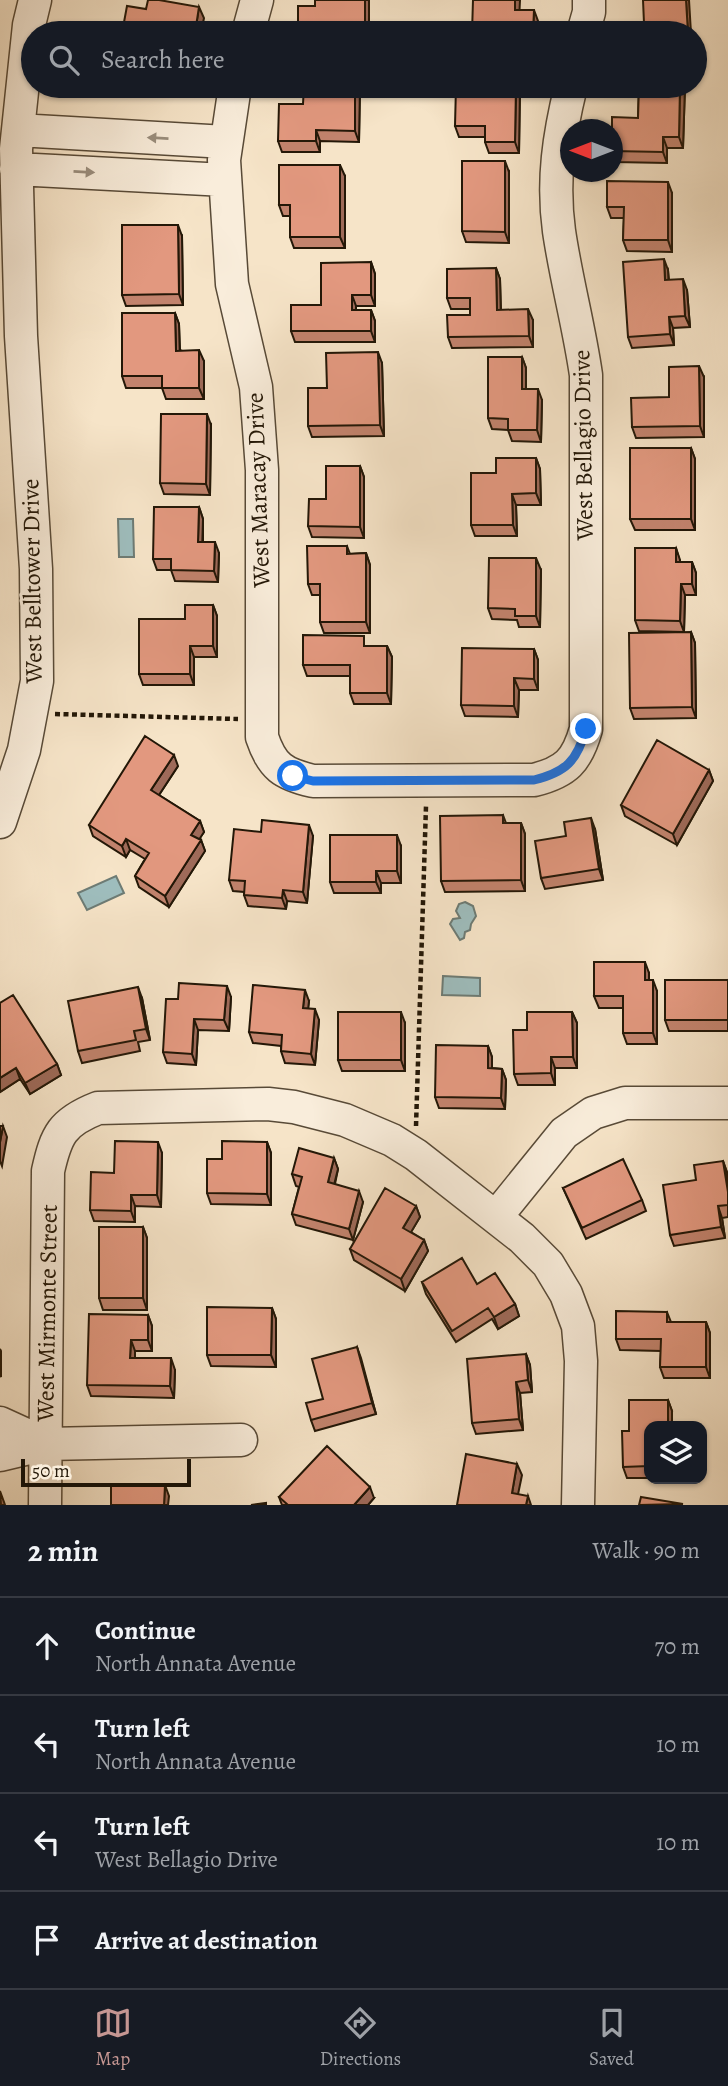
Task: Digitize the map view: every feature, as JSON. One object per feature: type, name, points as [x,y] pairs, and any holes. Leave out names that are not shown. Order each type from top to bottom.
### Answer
[{"type":"street","name":"West Belltower Drive","points":[[30,21],[35,0]]},
{"type":"street","points":[[251,21],[257,0]]},
{"type":"street","points":[[586,21],[589,0]]},
{"type":"street","name":"West Belltower Drive","points":[[0,822],[24,750],[37,681],[36,569],[21,336],[16,169],[21,98]]},
{"type":"street","name":"West Maracay Drive","points":[[233,98],[224,160],[232,284],[256,387],[262,470],[261,737],[277,768]]},
{"type":"street","name":"West Bellagio Drive","points":[[277,768],[313,781],[534,780],[554,775],[570,763],[581,747],[586,729],[586,375],[580,328],[559,230],[556,180],[559,133],[568,98]]},
{"type":"street","points":[[18,130],[226,142]]},
{"type":"street","points":[[16,169],[225,180]]},
{"type":"street","points":[[578,1505],[581,1361],[578,1326],[566,1294],[548,1264],[496,1217],[564,1133],[593,1113],[625,1103],[728,1102]]},
{"type":"street","name":"West Mirmonte Street","points":[[45,1505],[48,1171],[55,1143],[65,1126],[78,1116],[98,1108],[241,1103],[294,1107],[345,1120],[391,1140],[438,1171],[496,1217]]},
{"type":"street","points":[[0,1423],[46,1444]]},
{"type":"street","points":[[0,1455],[46,1444],[242,1440]]},
{"type":"path","points":[[50,714],[244,719]]},
{"type":"path","points":[[416,1136],[426,798]]},
{"type":"water","points":[[118,519],[133,519],[134,557],[119,557]]},
{"type":"water","points":[[116,876],[124,893],[87,910],[78,893]]},
{"type":"water","points":[[465,902],[473,906],[476,916],[470,930],[465,932],[464,938],[460,940],[450,924],[453,919],[460,918],[456,911],[459,904]]},
{"type":"water","points":[[443,976],[480,978],[480,996],[442,995]]},
{"type":"building","points":[[148,0],[199,7],[197,21],[124,21],[127,6],[146,9]]},
{"type":"building","points":[[315,0],[365,0],[365,21],[298,21],[298,6],[315,6]]},
{"type":"building","points":[[473,0],[515,0],[515,10],[534,10],[534,21],[472,21]]},
{"type":"building","points":[[643,0],[686,0],[687,21],[644,21]]},
{"type":"building","points":[[303,98],[355,98],[355,131],[316,130],[316,141],[278,141],[279,104],[303,104]]},
{"type":"building","points":[[456,98],[516,98],[515,142],[485,142],[485,126],[455,126]]},
{"type":"building","points":[[639,98],[680,98],[679,137],[663,137],[663,152],[623,151],[623,119],[612,117],[638,118]]},
{"type":"building","points":[[462,161],[505,161],[505,232],[462,231]]},
{"type":"building","points":[[279,165],[340,165],[340,237],[290,237],[290,205],[279,205]]},
{"type":"building","points":[[607,182],[668,182],[668,240],[623,240],[624,207],[607,207]]},
{"type":"building","points":[[122,225],[178,225],[179,294],[122,295]]},
{"type":"building","points":[[664,259],[665,280],[683,279],[685,316],[669,317],[670,334],[628,337],[623,262]]},
{"type":"building","points":[[371,262],[371,295],[352,295],[352,310],[371,310],[371,331],[291,331],[291,305],[321,305],[321,263]]},
{"type":"building","points":[[496,268],[497,310],[528,309],[529,336],[448,337],[447,315],[470,315],[470,298],[447,298],[447,269]]},
{"type":"building","points":[[122,313],[175,313],[176,351],[199,350],[199,388],[162,388],[162,376],[122,376]]},
{"type":"building","points":[[378,352],[380,425],[308,426],[308,388],[327,388],[326,353]]},
{"type":"building","points":[[488,357],[522,357],[522,389],[538,389],[537,430],[508,430],[508,419],[488,418]]},
{"type":"building","points":[[699,366],[700,426],[632,427],[631,398],[669,397],[669,367]]},
{"type":"building","points":[[161,414],[207,414],[206,484],[160,483]]},
{"type":"building","points":[[630,448],[691,448],[691,519],[630,519]]},
{"type":"building","points":[[496,458],[536,458],[536,493],[512,494],[513,525],[471,525],[471,473],[496,473]]},
{"type":"building","points":[[326,466],[360,466],[360,527],[308,526],[309,499],[326,499]]},
{"type":"building","points":[[154,507],[199,507],[198,542],[215,542],[214,571],[171,570],[171,559],[153,559]]},
{"type":"building","points":[[307,546],[347,546],[347,554],[366,553],[366,622],[320,622],[320,584],[308,584]]},
{"type":"building","points":[[635,548],[676,548],[676,562],[692,562],[692,584],[681,584],[680,621],[635,620]]},
{"type":"building","points":[[489,558],[536,558],[536,616],[515,616],[515,609],[488,608]]},
{"type":"building","points":[[185,605],[213,605],[213,646],[190,646],[190,674],[139,674],[139,619],[185,619]]},
{"type":"building","points":[[691,632],[692,707],[630,708],[629,633]]},
{"type":"building","points":[[303,635],[364,636],[364,646],[387,646],[387,693],[350,693],[350,665],[303,665]]},
{"type":"building","points":[[462,648],[534,649],[534,679],[514,678],[514,706],[461,705]]},
{"type":"building","points":[[145,736],[174,755],[151,790],[200,821],[191,835],[201,840],[165,896],[135,876],[149,853],[126,839],[122,846],[89,825]]},
{"type":"building","points":[[657,740],[709,770],[673,834],[621,805]]},
{"type":"building","points":[[503,815],[503,823],[521,823],[521,880],[441,881],[440,816]]},
{"type":"building","points":[[591,818],[599,869],[541,878],[535,841],[566,836],[564,822]]},
{"type":"building","points":[[262,820],[309,825],[303,892],[283,890],[282,898],[244,895],[245,881],[229,880],[234,829],[261,832]]},
{"type":"building","points":[[330,835],[397,835],[397,871],[376,871],[376,882],[330,882]]},
{"type":"building","points":[[594,962],[645,962],[645,980],[653,980],[653,1033],[623,1033],[623,996],[594,996]]},
{"type":"building","points":[[665,980],[728,980],[728,1020],[665,1020]]},
{"type":"building","points":[[179,983],[227,986],[224,1020],[194,1019],[192,1054],[163,1052],[166,999],[178,999]]},
{"type":"building","points":[[253,985],[305,990],[303,1008],[315,1009],[311,1054],[281,1051],[282,1035],[249,1032]]},
{"type":"building","points":[[138,987],[146,1029],[134,1031],[136,1040],[78,1051],[68,1001]]},
{"type":"building","points":[[13,995],[57,1064],[25,1083],[16,1068],[0,1078],[0,1003]]},
{"type":"building","points":[[338,1012],[401,1012],[401,1060],[338,1060]]},
{"type":"building","points":[[527,1012],[572,1012],[573,1057],[551,1057],[551,1073],[514,1074],[513,1030],[527,1030]]},
{"type":"building","points":[[436,1045],[488,1046],[488,1068],[502,1069],[501,1098],[435,1097]]},
{"type":"building","points":[[115,1141],[158,1142],[157,1195],[131,1195],[131,1211],[90,1210],[91,1172],[114,1173]]},
{"type":"building","points":[[222,1141],[267,1142],[267,1194],[207,1193],[207,1159],[222,1159]]},
{"type":"building","points":[[299,1148],[334,1158],[328,1182],[359,1191],[349,1229],[292,1214],[302,1177],[292,1174]]},
{"type":"building","points":[[623,1159],[642,1200],[582,1228],[563,1188]]},
{"type":"building","points":[[723,1161],[728,1205],[718,1206],[721,1227],[670,1235],[663,1185],[696,1180],[694,1165]]},
{"type":"building","points":[[385,1188],[416,1206],[403,1228],[424,1240],[401,1279],[350,1249]]},
{"type":"building","points":[[99,1227],[143,1227],[143,1298],[99,1298]]},
{"type":"building","points":[[462,1258],[477,1284],[495,1273],[515,1304],[494,1317],[488,1308],[452,1331],[422,1282]]},
{"type":"building","points":[[207,1307],[272,1308],[271,1355],[207,1355]]},
{"type":"building","points":[[616,1311],[667,1312],[667,1322],[706,1322],[706,1367],[660,1367],[661,1339],[616,1339]]},
{"type":"building","points":[[89,1314],[148,1315],[148,1340],[131,1340],[130,1358],[171,1358],[170,1386],[87,1385]]},
{"type":"building","points":[[357,1347],[372,1403],[311,1420],[306,1403],[323,1399],[312,1359]]},
{"type":"building","points":[[526,1354],[528,1380],[516,1382],[519,1419],[472,1423],[467,1359]]},
{"type":"building","points":[[629,1400],[668,1400],[668,1421],[644,1421],[644,1466],[623,1467],[622,1431],[629,1431]]},
{"type":"building","points":[[327,1446],[370,1487],[354,1505],[288,1505],[279,1497]]},
{"type":"building","points":[[466,1454],[517,1464],[512,1493],[528,1496],[526,1505],[457,1505]]},
{"type":"building","points":[[111,1484],[165,1485],[164,1505],[111,1505]]},
{"type":"building","points":[[641,1497],[683,1504],[639,1505]]},
{"type":"route","points":[[293,776],[313,781],[534,780],[554,775],[570,763],[581,747],[586,729]]}]
